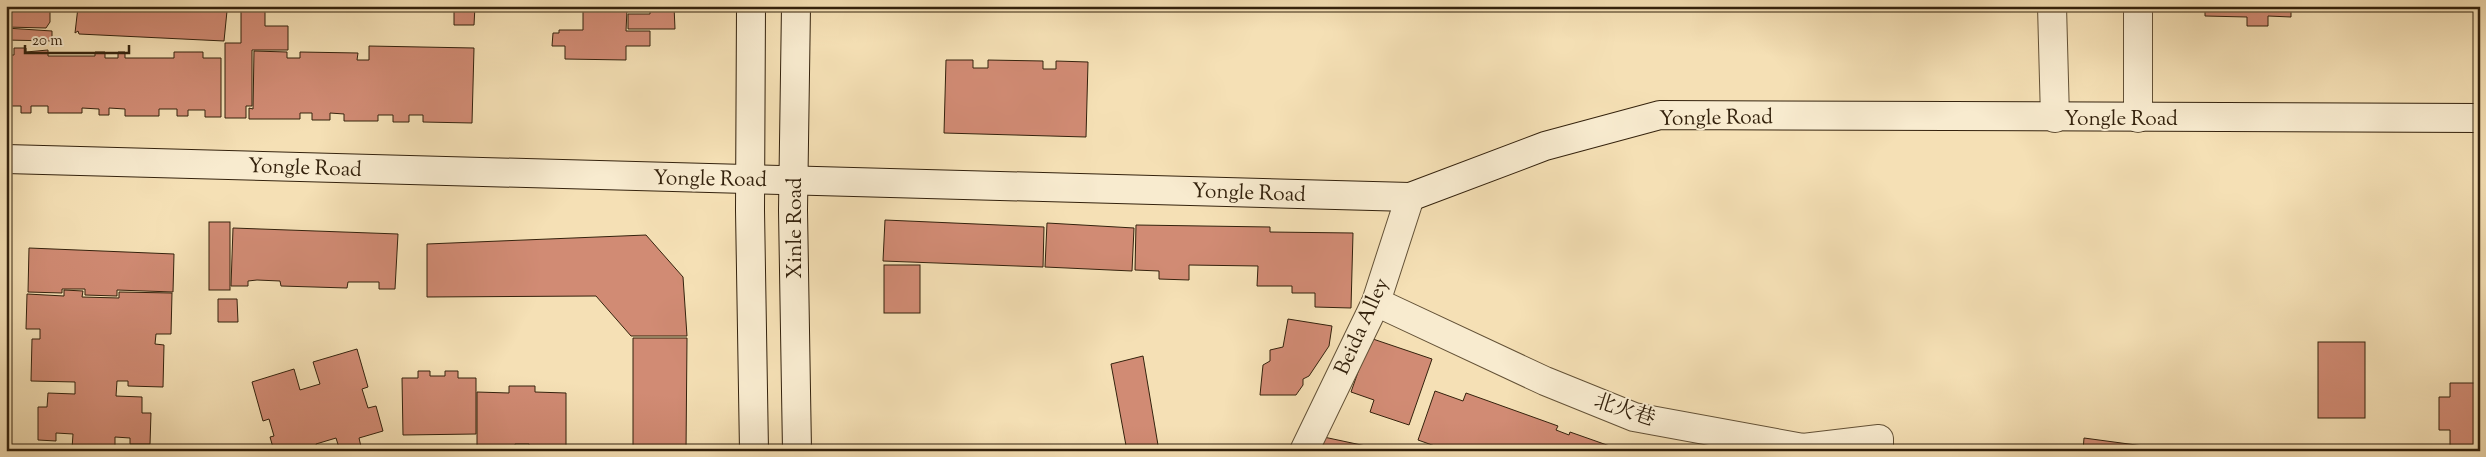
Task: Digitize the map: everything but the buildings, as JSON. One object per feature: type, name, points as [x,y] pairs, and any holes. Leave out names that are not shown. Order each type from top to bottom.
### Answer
[{"type":"street","name":"Xinle Road","points":[[751,6],[750,179],[754,451]]},
{"type":"street","name":"Xinle Road","points":[[796,6],[793,180],[797,451]]},
{"type":"street","points":[[2052,6],[2055,118]]},
{"type":"street","points":[[2138,6],[2138,118]]},
{"type":"street","name":"Yongle Road","points":[[6,159],[1410,197],[1545,146],[1660,116],[2480,118]]},
{"type":"street","name":"Beida Alley","points":[[1304,451],[1376,302],[1410,197]]},
{"type":"street","name":"北火巷","points":[[1376,302],[1545,381],[1634,416],[1803,448],[1879,439],[1879,451]]}]
